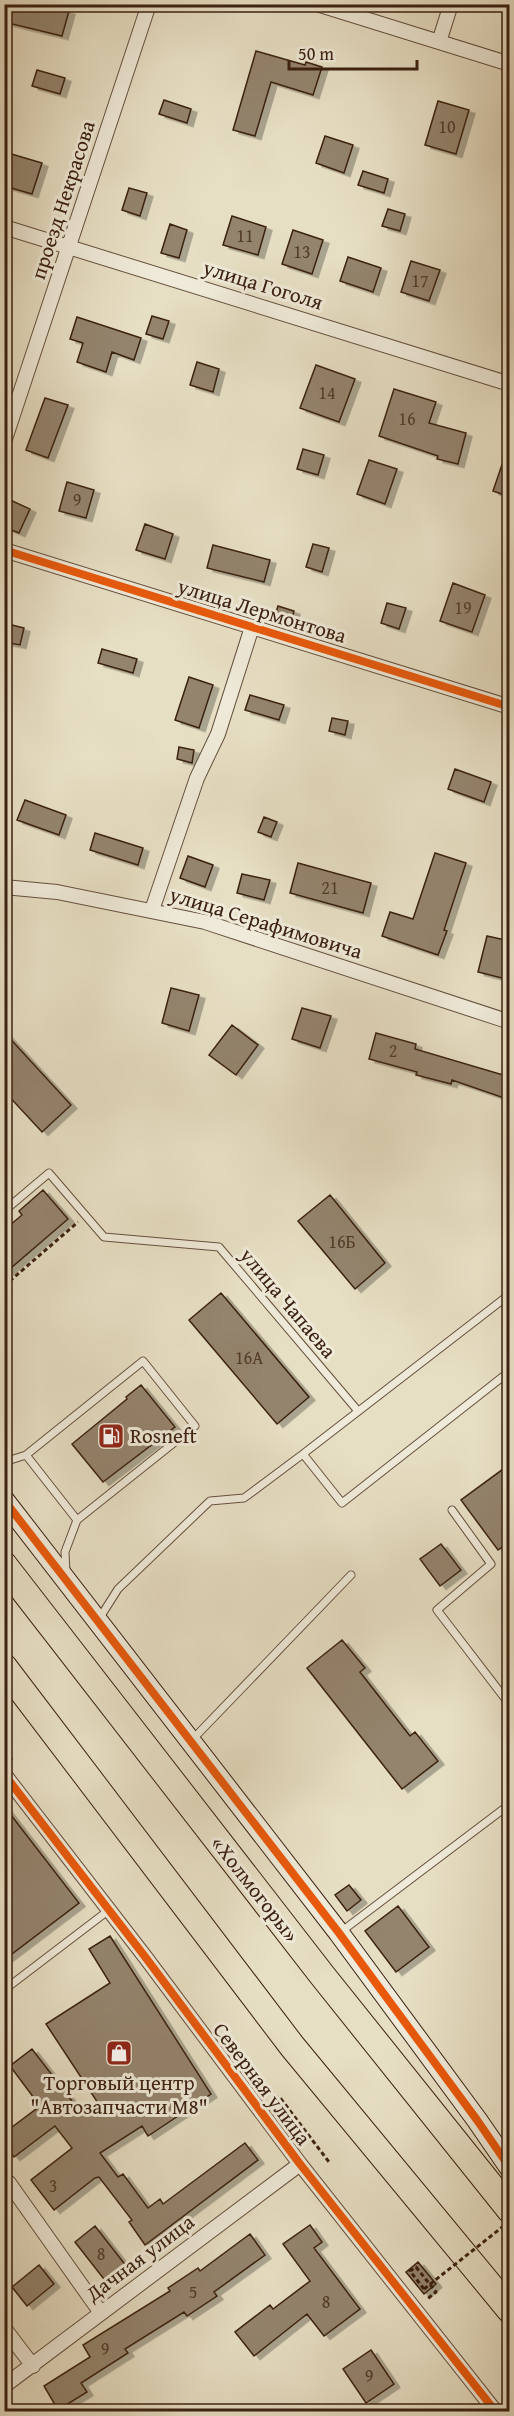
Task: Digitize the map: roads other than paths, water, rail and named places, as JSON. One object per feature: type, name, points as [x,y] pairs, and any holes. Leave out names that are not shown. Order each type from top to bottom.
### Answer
[{"type":"highway","name":"«Холмогоры»","points":[[4,1565],[321,1975],[510,2210]]},
{"type":"highway","points":[[4,1667],[292,2046],[510,2310]]},
{"type":"street","name":"проезд Некрасова","points":[[4,442],[149,4]]},
{"type":"street","points":[[317,4],[510,64]]},
{"type":"street","points":[[439,42],[451,4]]},
{"type":"street","name":"улица Гоголя","points":[[4,226],[510,384]]},
{"type":"street","name":"улица Лермонтова","points":[[4,550],[510,707]]},
{"type":"street","points":[[152,910],[197,778],[218,734],[252,627]]},
{"type":"street","name":"улица Серафимовича","points":[[4,887],[57,892],[205,922],[510,1022]]},
{"type":"street","points":[[4,1500],[339,1933],[510,2168]]},
{"type":"street","name":"Северная улица","points":[[4,1774],[300,2164],[495,2412]]},
{"type":"street","name":"Дачная улица","points":[[4,2386],[33,2367],[300,2164]]},
{"type":"street","points":[[9,2183],[102,2313]]},
{"type":"street","points":[[4,2328],[33,2367]]},
{"type":"lane","name":"улица Чапаева","points":[[4,1211],[49,1173],[104,1237],[219,1247],[358,1411]]},
{"type":"lane","points":[[97,1622],[118,1589],[210,1501],[244,1498],[510,1294]]},
{"type":"lane","points":[[4,1462],[26,1455],[143,1361],[195,1426],[77,1520],[65,1552],[67,1582]]},
{"type":"lane","points":[[303,1454],[342,1503],[510,1371]]},
{"type":"lane","points":[[26,1455],[77,1520]]},
{"type":"lane","points":[[452,1510],[491,1564],[437,1610],[510,1705]]},
{"type":"lane","points":[[190,1742],[351,1575]]},
{"type":"lane","points":[[339,1933],[510,1804]]},
{"type":"lane","points":[[4,1990],[109,1910]]},
{"type":"place","name":"Rosneft","points":[[111,1436]]},
{"type":"place","name":"Торговый центр \"Автозапчасти М8\"","points":[[119,2053]]}]
